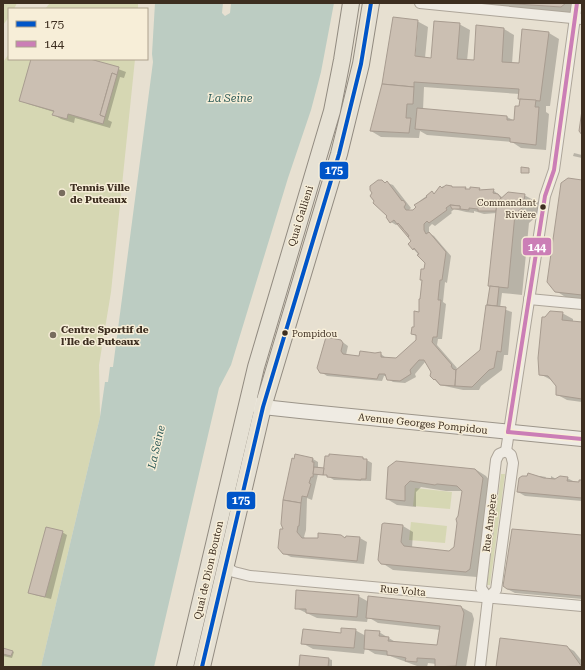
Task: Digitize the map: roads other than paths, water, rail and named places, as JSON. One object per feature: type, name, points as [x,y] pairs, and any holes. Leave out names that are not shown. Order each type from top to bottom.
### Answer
[{"type":"main road","name":"Quai Gallieni","points":[[247,403],[262,345],[332,112],[351,3]]},
{"type":"main road","name":"Quai Gallieni","points":[[263,408],[339,154],[362,64],[371,3]]},
{"type":"main road","name":"Quai de Dion Bouton","points":[[185,667],[247,403]]},
{"type":"main road","name":"Quai de Dion Bouton","points":[[202,667],[263,408]]},
{"type":"street","points":[[420,3],[578,19]]},
{"type":"street","name":"Rue Ampère","points":[[506,451],[545,196],[548,183],[554,170],[578,19],[577,3]]},
{"type":"street","points":[[529,299],[582,304]]},
{"type":"street","name":"Avenue Georges Pompidou","points":[[247,403],[263,408],[582,439]]},
{"type":"street","name":"Rue Ampère","points":[[488,598],[481,588],[496,460],[499,454],[506,451]]},
{"type":"street","name":"Rue Ampère","points":[[480,667],[488,598],[496,590],[513,463],[510,454],[506,451]]},
{"type":"street","name":"Rue Volta","points":[[226,567],[234,572],[250,576],[582,606]]},
{"type":"water","name":"La Seine","points":[[155,3],[223,3],[222,13],[225,16],[230,13],[231,3],[334,3],[321,72],[311,110],[288,178],[231,365],[219,388],[154,667],[41,667],[100,417],[105,382],[108,382],[110,367],[113,367],[153,62],[152,54]]},
{"type":"place","name":"Tennis Ville de Puteaux","points":[[62,193]]},
{"type":"place","name":"Commandant Rivière","points":[[543,207]]},
{"type":"place","name":"Pompidou","points":[[285,333]]},
{"type":"place","name":"Centre Sportif de l'Ile de Puteaux","points":[[53,335]]}]
